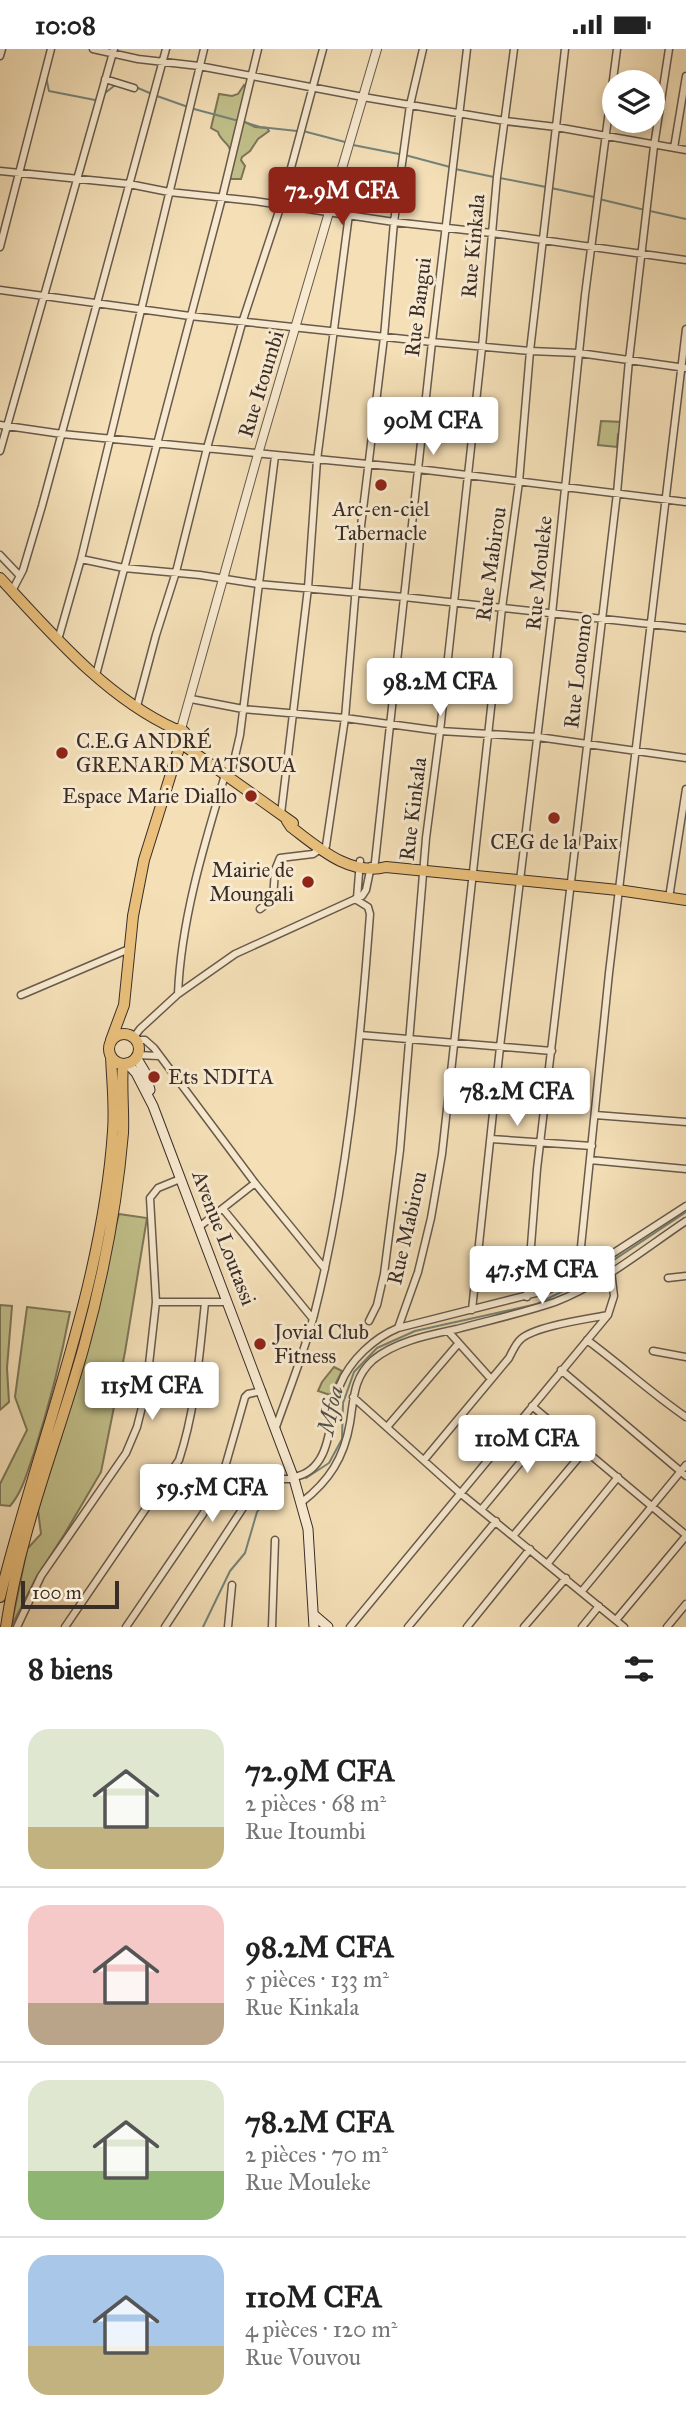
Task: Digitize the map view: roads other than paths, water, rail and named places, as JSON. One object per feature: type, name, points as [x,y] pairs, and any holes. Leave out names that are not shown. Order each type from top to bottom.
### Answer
[{"type":"main road","points":[[0,578],[96,675],[291,827],[342,862],[618,890],[686,900]]},
{"type":"main road","points":[[6,1627],[24,1523],[73,1347],[100,1229],[113,1129],[109,1049],[124,1005],[129,949],[144,860],[178,738]]},
{"type":"main road","points":[[0,1597],[84,1346],[109,1232],[131,1060],[139,1047],[133,1037],[124,1005]]},
{"type":"main road","points":[[111,1040],[119,1035],[133,1037]]},
{"type":"main road","points":[[111,1056],[131,1060]]},
{"type":"main road","name":"Avenue Loutassi","points":[[131,1060],[153,1106],[302,1502],[308,1529],[314,1627]]},
{"type":"main road","points":[[314,1615],[328,1627]]},
{"type":"street","points":[[0,56],[2,49]]},
{"type":"street","points":[[0,247],[51,49]]},
{"type":"street","points":[[93,49],[459,114],[556,127],[686,150]]},
{"type":"street","points":[[12,591],[20,576],[62,434],[166,49]]},
{"type":"street","points":[[58,639],[81,559],[204,49]]},
{"type":"street","points":[[96,675],[222,198],[257,49]]},
{"type":"street","points":[[137,706],[176,572],[243,320],[281,205],[323,49]]},
{"type":"street","name":"Rue Itoumbi","points":[[178,738],[377,49]]},
{"type":"street","points":[[260,909],[274,899],[275,870],[280,857],[313,854],[323,847],[345,718],[355,593],[394,222],[410,105],[423,49]]},
{"type":"street","name":"Rue Bangui","points":[[356,899],[368,864],[391,724],[467,49]]},
{"type":"street","name":"Rue Kinkala","points":[[369,1321],[377,1305],[384,1274],[401,1150],[423,870],[482,347],[497,177],[514,49]]},
{"type":"street","name":"Rue Mabirou","points":[[398,1328],[418,1272],[442,1154],[471,876],[519,482],[530,351],[565,49]]},
{"type":"street","name":"Rue Mouleke","points":[[472,1310],[519,880],[552,614],[591,246],[617,49]]},
{"type":"street","name":"Rue Louomo","points":[[527,1297],[540,1144],[617,493],[629,360],[654,146],[669,49]]},
{"type":"street","points":[[0,451],[4,425],[44,296],[113,51]]},
{"type":"street","points":[[674,148],[686,76]]},
{"type":"street","points":[[105,79],[134,88]]},
{"type":"street","points":[[0,171],[129,184],[169,192],[686,260]]},
{"type":"street","points":[[284,819],[292,713],[308,589],[317,460],[349,214]]},
{"type":"street","points":[[0,290],[190,316],[482,347],[579,353],[684,367]]},
{"type":"street","points":[[578,1276],[618,890],[637,751],[664,500],[684,367],[686,329]]},
{"type":"street","points":[[4,425],[62,434],[467,475],[686,502]]},
{"type":"street","points":[[178,994],[180,961],[194,889],[228,776],[237,755],[275,456]]},
{"type":"street","points":[[0,555],[20,576]]},
{"type":"street","points":[[81,559],[124,568],[176,572],[258,584],[686,628]]},
{"type":"street","points":[[191,699],[243,709],[345,718],[440,731],[538,737],[686,758]]},
{"type":"street","points":[[669,898],[686,789]]},
{"type":"street","points":[[325,1269],[159,1056],[145,1040],[133,1037],[178,994],[235,954],[356,899],[366,890],[368,864]]},
{"type":"street","points":[[276,1427],[313,1319],[342,1176],[360,1035],[370,914],[368,907],[356,899]]},
{"type":"street","points":[[21,995],[129,949]]},
{"type":"street","points":[[360,1035],[552,1051]]},
{"type":"street","points":[[131,1060],[159,1056]]},
{"type":"street","points":[[595,1115],[686,1122]]},
{"type":"street","points":[[491,1139],[592,1146]]},
{"type":"street","points":[[590,1160],[686,1169]]},
{"type":"street","points":[[17,1627],[41,1576],[132,1444],[146,1391],[156,1302],[150,1198],[158,1188],[180,1179]]},
{"type":"street","points":[[199,1227],[255,1182]]},
{"type":"street","points":[[165,1627],[260,1482],[265,1479],[294,1478],[307,1471],[327,1446],[336,1396],[344,1377],[368,1347],[398,1328],[548,1290],[578,1276],[686,1206]]},
{"type":"street","points":[[223,1209],[313,1319]]},
{"type":"street","points":[[302,1502],[330,1476],[350,1422],[359,1377],[382,1354],[424,1336],[531,1310],[558,1300],[611,1271],[686,1221]]},
{"type":"street","points":[[350,1627],[608,1315],[614,1296],[611,1271]]},
{"type":"street","points":[[668,1278],[686,1276]]},
{"type":"street","points":[[156,1302],[227,1303]]},
{"type":"street","points":[[65,1627],[179,1460],[187,1437],[200,1369],[205,1303]]},
{"type":"street","points":[[424,1460],[523,1338],[561,1325],[608,1315]]},
{"type":"street","points":[[448,1331],[491,1379]]},
{"type":"street","points":[[587,1340],[624,1367],[653,1394],[686,1417]]},
{"type":"street","points":[[387,1427],[458,1344]]},
{"type":"street","points":[[653,1352],[686,1357]]},
{"type":"street","points":[[561,1370],[683,1473]]},
{"type":"street","points":[[126,1627],[203,1514],[223,1474],[245,1397],[262,1391]]},
{"type":"street","points":[[353,1397],[460,1493],[624,1627]]},
{"type":"street","points":[[532,1406],[686,1535],[616,1620]]},
{"type":"street","points":[[481,1510],[552,1424]]},
{"type":"street","points":[[513,1536],[585,1450]]},
{"type":"street","points":[[582,1591],[683,1473],[686,1465]]},
{"type":"street","points":[[548,1563],[618,1477]]},
{"type":"street","points":[[408,1627],[496,1521]]},
{"type":"street","points":[[272,1627],[275,1539]]},
{"type":"street","points":[[467,1627],[530,1549]]},
{"type":"street","points":[[524,1627],[566,1578]]},
{"type":"street","points":[[228,1627],[232,1585]]},
{"type":"street","points":[[667,1627],[686,1604]]},
{"type":"street","points":[[582,1627],[599,1606]]},
{"type":"waterway","points":[[46,77],[49,91],[95,100],[98,98]]},
{"type":"waterway","points":[[105,93],[118,86]]},
{"type":"waterway","points":[[138,88],[152,94]]},
{"type":"waterway","points":[[157,96],[188,107]]},
{"type":"waterway","points":[[194,109],[239,121]]},
{"type":"waterway","points":[[244,122],[260,127],[297,131]]},
{"type":"waterway","points":[[303,131],[345,142]]},
{"type":"waterway","points":[[353,145],[399,154]]},
{"type":"waterway","points":[[405,155],[450,167]]},
{"type":"waterway","points":[[455,169],[494,177]]},
{"type":"waterway","points":[[500,178],[546,187]]},
{"type":"waterway","points":[[551,188],[594,197]]},
{"type":"waterway","points":[[599,199],[645,210]]},
{"type":"waterway","points":[[650,211],[686,219]]},
{"type":"waterway","name":"Mfoa","points":[[306,1478],[329,1463],[342,1439],[343,1403],[354,1372],[377,1348],[415,1331],[537,1304],[579,1283],[686,1212]]},
{"type":"waterway","name":"Mfoa","points":[[203,1627],[230,1571],[245,1553],[257,1512],[278,1485]]},
{"type":"place","name":"Arc-en-ciel Tabernacle","points":[[381,485]]},
{"type":"place","name":"C.E.G ANDRÉ GRENARD MATSOUA","points":[[62,753]]},
{"type":"place","name":"Espace Marie Diallo","points":[[251,796]]},
{"type":"place","name":"CEG de la Paix","points":[[554,818]]},
{"type":"place","name":"Mairie de Moungali","points":[[308,882]]},
{"type":"place","name":"Ets NDITA","points":[[154,1077]]},
{"type":"place","name":"Jovial Club Fitness","points":[[260,1344]]}]
